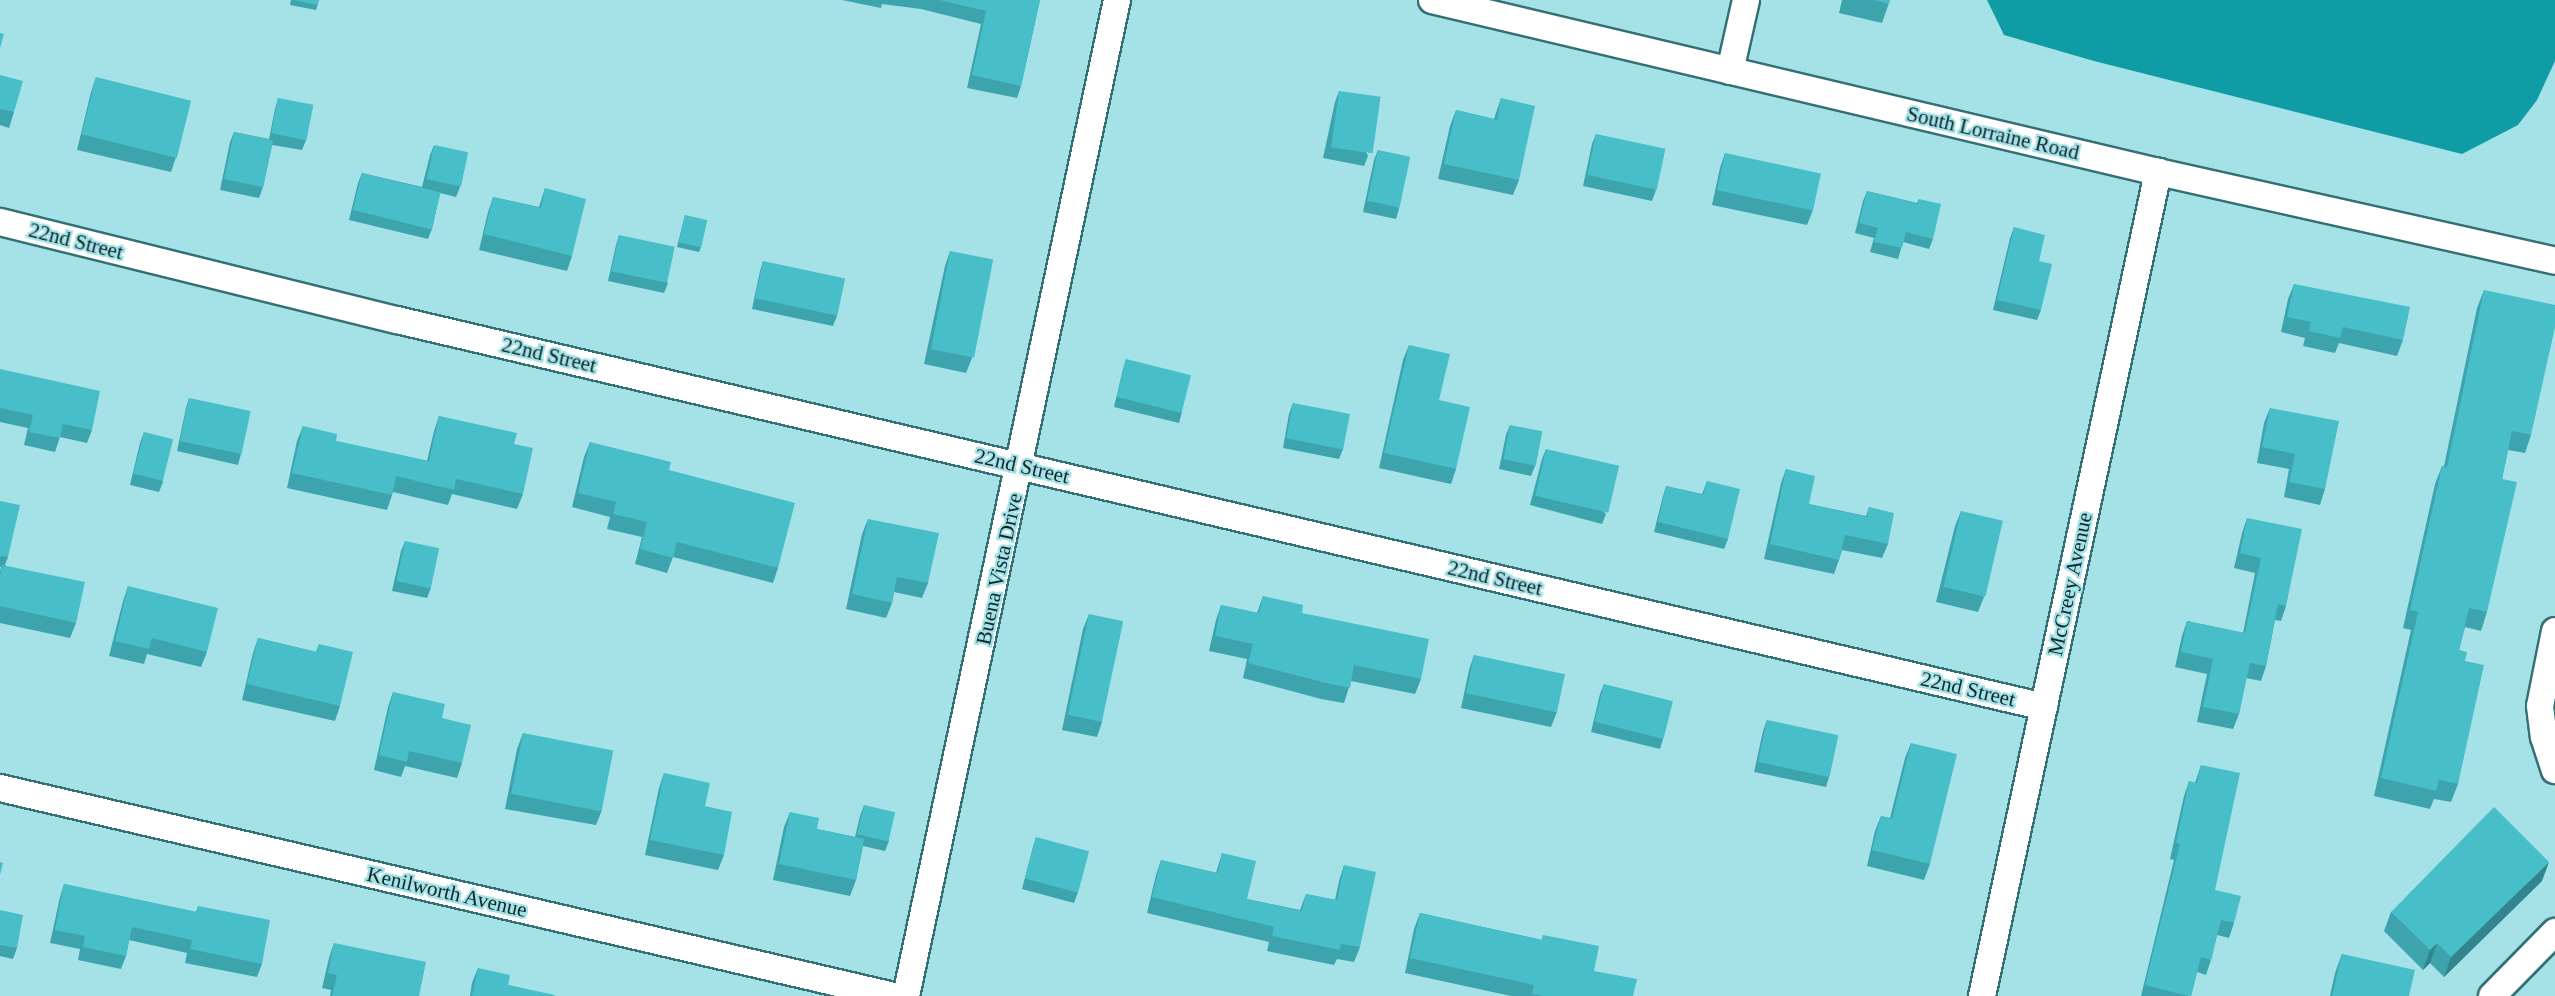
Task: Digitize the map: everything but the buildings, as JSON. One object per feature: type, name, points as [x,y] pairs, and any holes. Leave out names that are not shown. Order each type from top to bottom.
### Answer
[{"type":"street","name":"Buena Vista Drive","points":[[906,996],[1021,466],[1067,227],[1117,0]]},
{"type":"street","name":"South Lorraine Road","points":[[1432,0],[2158,172],[2555,261]]},
{"type":"street","points":[[1730,71],[1746,0]]},
{"type":"street","name":"McCreey Avenue","points":[[1982,996],[2158,172]]},
{"type":"street","name":"22nd Street","points":[[0,222],[2044,707]]},
{"type":"street","points":[[2555,631],[2541,706],[2544,736],[2555,770]]},
{"type":"street","name":"Kenilworth Avenue","points":[[0,788],[894,996]]},
{"type":"street","points":[[2492,996],[2555,932]]},
{"type":"water","points":[[1987,0],[2555,0],[2555,61],[2537,100],[2518,125],[2462,154],[2094,61],[2004,35]]}]
